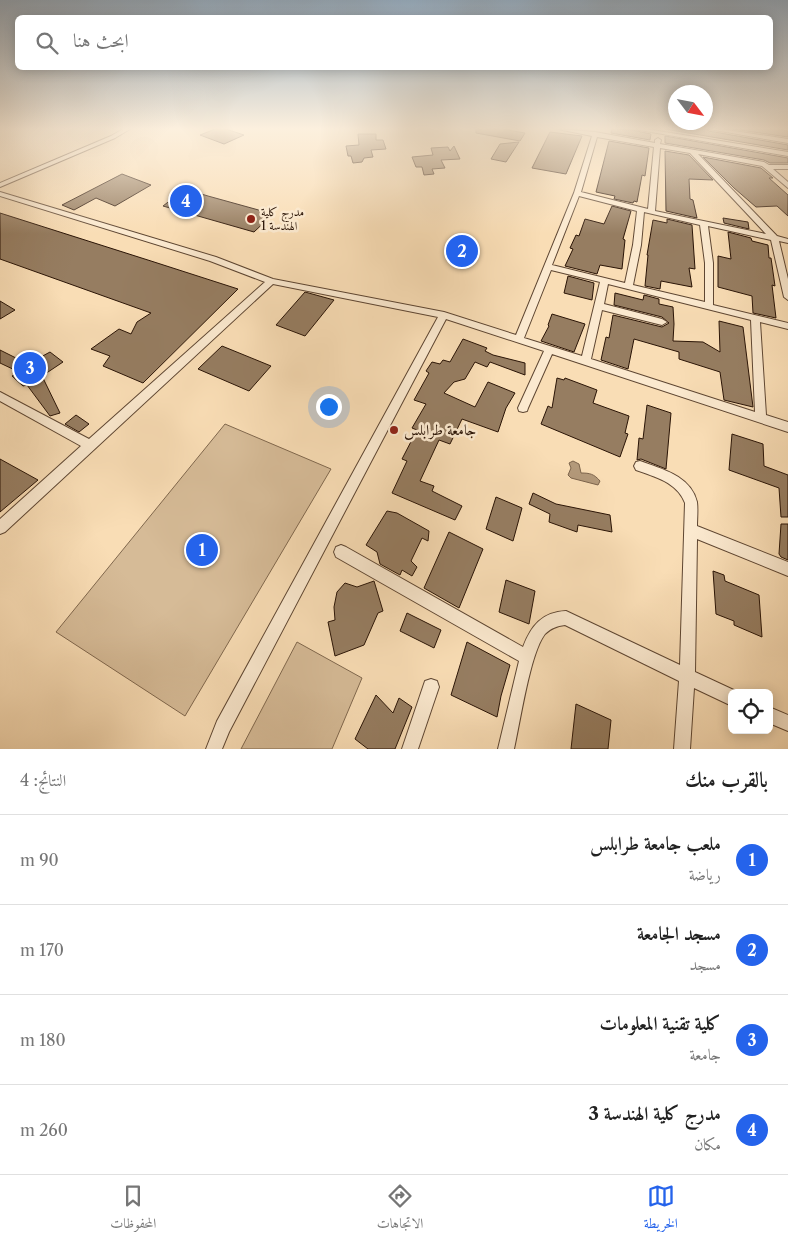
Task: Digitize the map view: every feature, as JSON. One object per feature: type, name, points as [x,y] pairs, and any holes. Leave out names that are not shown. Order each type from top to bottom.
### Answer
[{"type":"street","points":[[0,185],[49,164]]},
{"type":"street","points":[[519,339],[549,267],[586,164]]},
{"type":"street","points":[[651,212],[655,164]]},
{"type":"street","points":[[703,164],[775,239],[788,297]]},
{"type":"street","points":[[755,164],[788,167]]},
{"type":"street","points":[[766,166],[788,186]]},
{"type":"street","points":[[0,194],[214,259],[271,281],[444,315],[788,427]]},
{"type":"street","points":[[576,194],[788,242]]},
{"type":"street","points":[[628,287],[637,245],[641,208]]},
{"type":"street","points":[[704,224],[709,263],[709,307]]},
{"type":"street","points":[[549,267],[788,326]]},
{"type":"street","points":[[0,528],[89,444],[271,281]]},
{"type":"street","points":[[585,362],[605,281]]},
{"type":"street","points":[[600,306],[662,322]]},
{"type":"street","points":[[214,749],[228,718],[444,315]]},
{"type":"street","points":[[755,319],[761,418]]},
{"type":"street","points":[[523,408],[549,350]]},
{"type":"street","points":[[0,396],[89,444]]},
{"type":"street","points":[[640,466],[675,480],[688,492],[691,503],[687,678],[682,749]]},
{"type":"street","points":[[690,530],[788,569]]},
{"type":"street","points":[[341,552],[527,657]]},
{"type":"street","points":[[506,749],[527,657],[537,631],[557,618],[566,618],[728,696]]},
{"type":"street","points":[[410,749],[431,687]]},
{"type":"street","points":[[773,717],[788,723]]},
{"type":"shaded area","points":[[225,424],[331,469],[185,716],[56,632]]},
{"type":"shaded area","points":[[573,461],[579,464],[581,473],[592,474],[598,479],[600,481],[598,485],[571,478],[568,475],[571,468],[569,463]]},
{"type":"shaded area","points":[[297,642],[362,678],[332,749],[241,749]]},
{"type":"building","points":[[415,164],[443,164],[445,168],[432,169],[434,174],[424,175],[422,167],[416,167]]},
{"type":"building","points":[[534,164],[570,164],[566,174],[532,168]]},
{"type":"building","points":[[603,164],[647,164],[645,176],[642,175],[637,202],[634,201],[633,203],[614,199],[615,196],[596,192]]},
{"type":"building","points":[[665,164],[698,164],[713,180],[689,179],[690,199],[693,200],[697,218],[666,211]]},
{"type":"building","points":[[710,164],[740,164],[761,168],[788,195],[788,216],[777,206],[756,207]]},
{"type":"building","points":[[122,174],[151,185],[115,206],[96,198],[74,210],[62,205]]},
{"type":"building","points":[[185,189],[273,214],[254,232],[163,206]]},
{"type":"building","points":[[612,206],[631,211],[623,239],[625,240],[622,269],[600,265],[597,274],[565,266],[573,249],[570,248],[576,235],[579,236],[585,219],[604,224]]},
{"type":"building","points":[[0,213],[238,289],[143,383],[103,366],[110,356],[91,349],[119,329],[131,334],[137,322],[151,313],[0,259]]},
{"type":"building","points":[[723,218],[748,222],[749,229],[724,223]]},
{"type":"building","points":[[667,219],[692,225],[695,269],[689,268],[692,287],[661,281],[660,289],[645,286],[647,255],[653,220],[667,223]]},
{"type":"building","points":[[728,232],[768,245],[775,286],[772,285],[776,318],[753,313],[752,296],[718,287],[718,256],[731,259]]},
{"type":"building","points":[[461,241],[479,253],[463,262],[445,250]]},
{"type":"building","points":[[568,276],[594,283],[592,300],[564,293]]},
{"type":"building","points":[[305,292],[334,300],[305,336],[276,325]]},
{"type":"building","points":[[615,293],[643,300],[644,295],[659,299],[659,304],[673,307],[673,341],[703,342],[720,352],[719,321],[743,327],[753,407],[724,400],[720,372],[679,359],[679,352],[634,339],[628,369],[601,360],[606,337],[609,338],[613,315],[662,327],[669,323],[662,317],[614,305]]},
{"type":"building","points":[[0,301],[15,310],[0,319]]},
{"type":"building","points":[[552,314],[585,324],[574,352],[541,341],[549,326]]},
{"type":"building","points":[[463,339],[487,348],[485,351],[493,355],[525,363],[525,375],[490,362],[487,367],[475,362],[465,379],[454,382],[444,393],[475,407],[488,382],[515,393],[506,408],[498,432],[462,419],[450,444],[439,440],[420,481],[434,486],[432,491],[462,506],[455,520],[392,493],[407,461],[402,459],[417,430],[412,428],[426,404],[414,400],[429,373],[426,371],[432,362],[440,364],[443,360],[450,362]]},
{"type":"building","points":[[222,346],[271,366],[249,391],[198,369]]},
{"type":"building","points":[[0,350],[28,364],[50,352],[63,362],[42,376],[60,413],[50,416],[27,385],[23,386],[12,376],[19,372],[0,363]]},
{"type":"building","points":[[557,378],[564,380],[565,378],[597,390],[593,403],[629,416],[625,433],[628,434],[620,457],[541,424],[548,406],[552,408]]},
{"type":"building","points":[[647,405],[671,413],[666,469],[641,459],[637,460],[639,438],[643,439]]},
{"type":"building","points":[[76,415],[89,424],[79,432],[65,424]]},
{"type":"building","points":[[732,434],[763,444],[764,466],[788,475],[788,517],[781,517],[779,488],[729,470]]},
{"type":"building","points":[[0,459],[38,480],[0,512]]},
{"type":"building","points":[[533,493],[556,504],[610,515],[612,532],[578,525],[577,532],[549,522],[550,514],[529,504]]},
{"type":"building","points":[[496,497],[522,508],[513,541],[486,529]]},
{"type":"building","points":[[387,511],[397,513],[429,531],[428,541],[422,538],[411,561],[417,567],[412,576],[402,570],[400,575],[380,564],[377,552],[366,545]]},
{"type":"building","points":[[781,524],[788,524],[788,560],[779,554]]},
{"type":"building","points":[[449,532],[483,549],[459,608],[424,588]]},
{"type":"building","points":[[713,571],[724,575],[725,581],[759,595],[762,637],[734,625],[734,621],[716,614]]},
{"type":"building","points":[[506,580],[535,591],[529,624],[499,612]]},
{"type":"building","points":[[374,581],[383,611],[378,613],[364,645],[335,656],[328,622],[335,620],[334,607],[337,592],[345,583],[357,587]]},
{"type":"building","points":[[407,613],[441,630],[434,648],[400,631]]},
{"type":"building","points":[[467,642],[510,665],[497,717],[451,695]]},
{"type":"building","points":[[376,695],[393,713],[399,698],[412,707],[395,749],[368,749],[355,739]]},
{"type":"building","points":[[576,704],[611,720],[608,749],[571,749]]},
{"type":"place","name":"مدرج كلية الهندسة 3","points":[[186,201]]},
{"type":"place","name":"مدرج كلية الهندسة 1","points":[[251,219]]},
{"type":"place","name":"مسجد الجامعة","points":[[462,251]]},
{"type":"place","name":"كلية تقنية المعلومات","points":[[30,368]]},
{"type":"place","name":"جامعة طرابلس","points":[[394,430]]},
{"type":"place","name":"ملعب جامعة طرابلس","points":[[202,550]]}]
